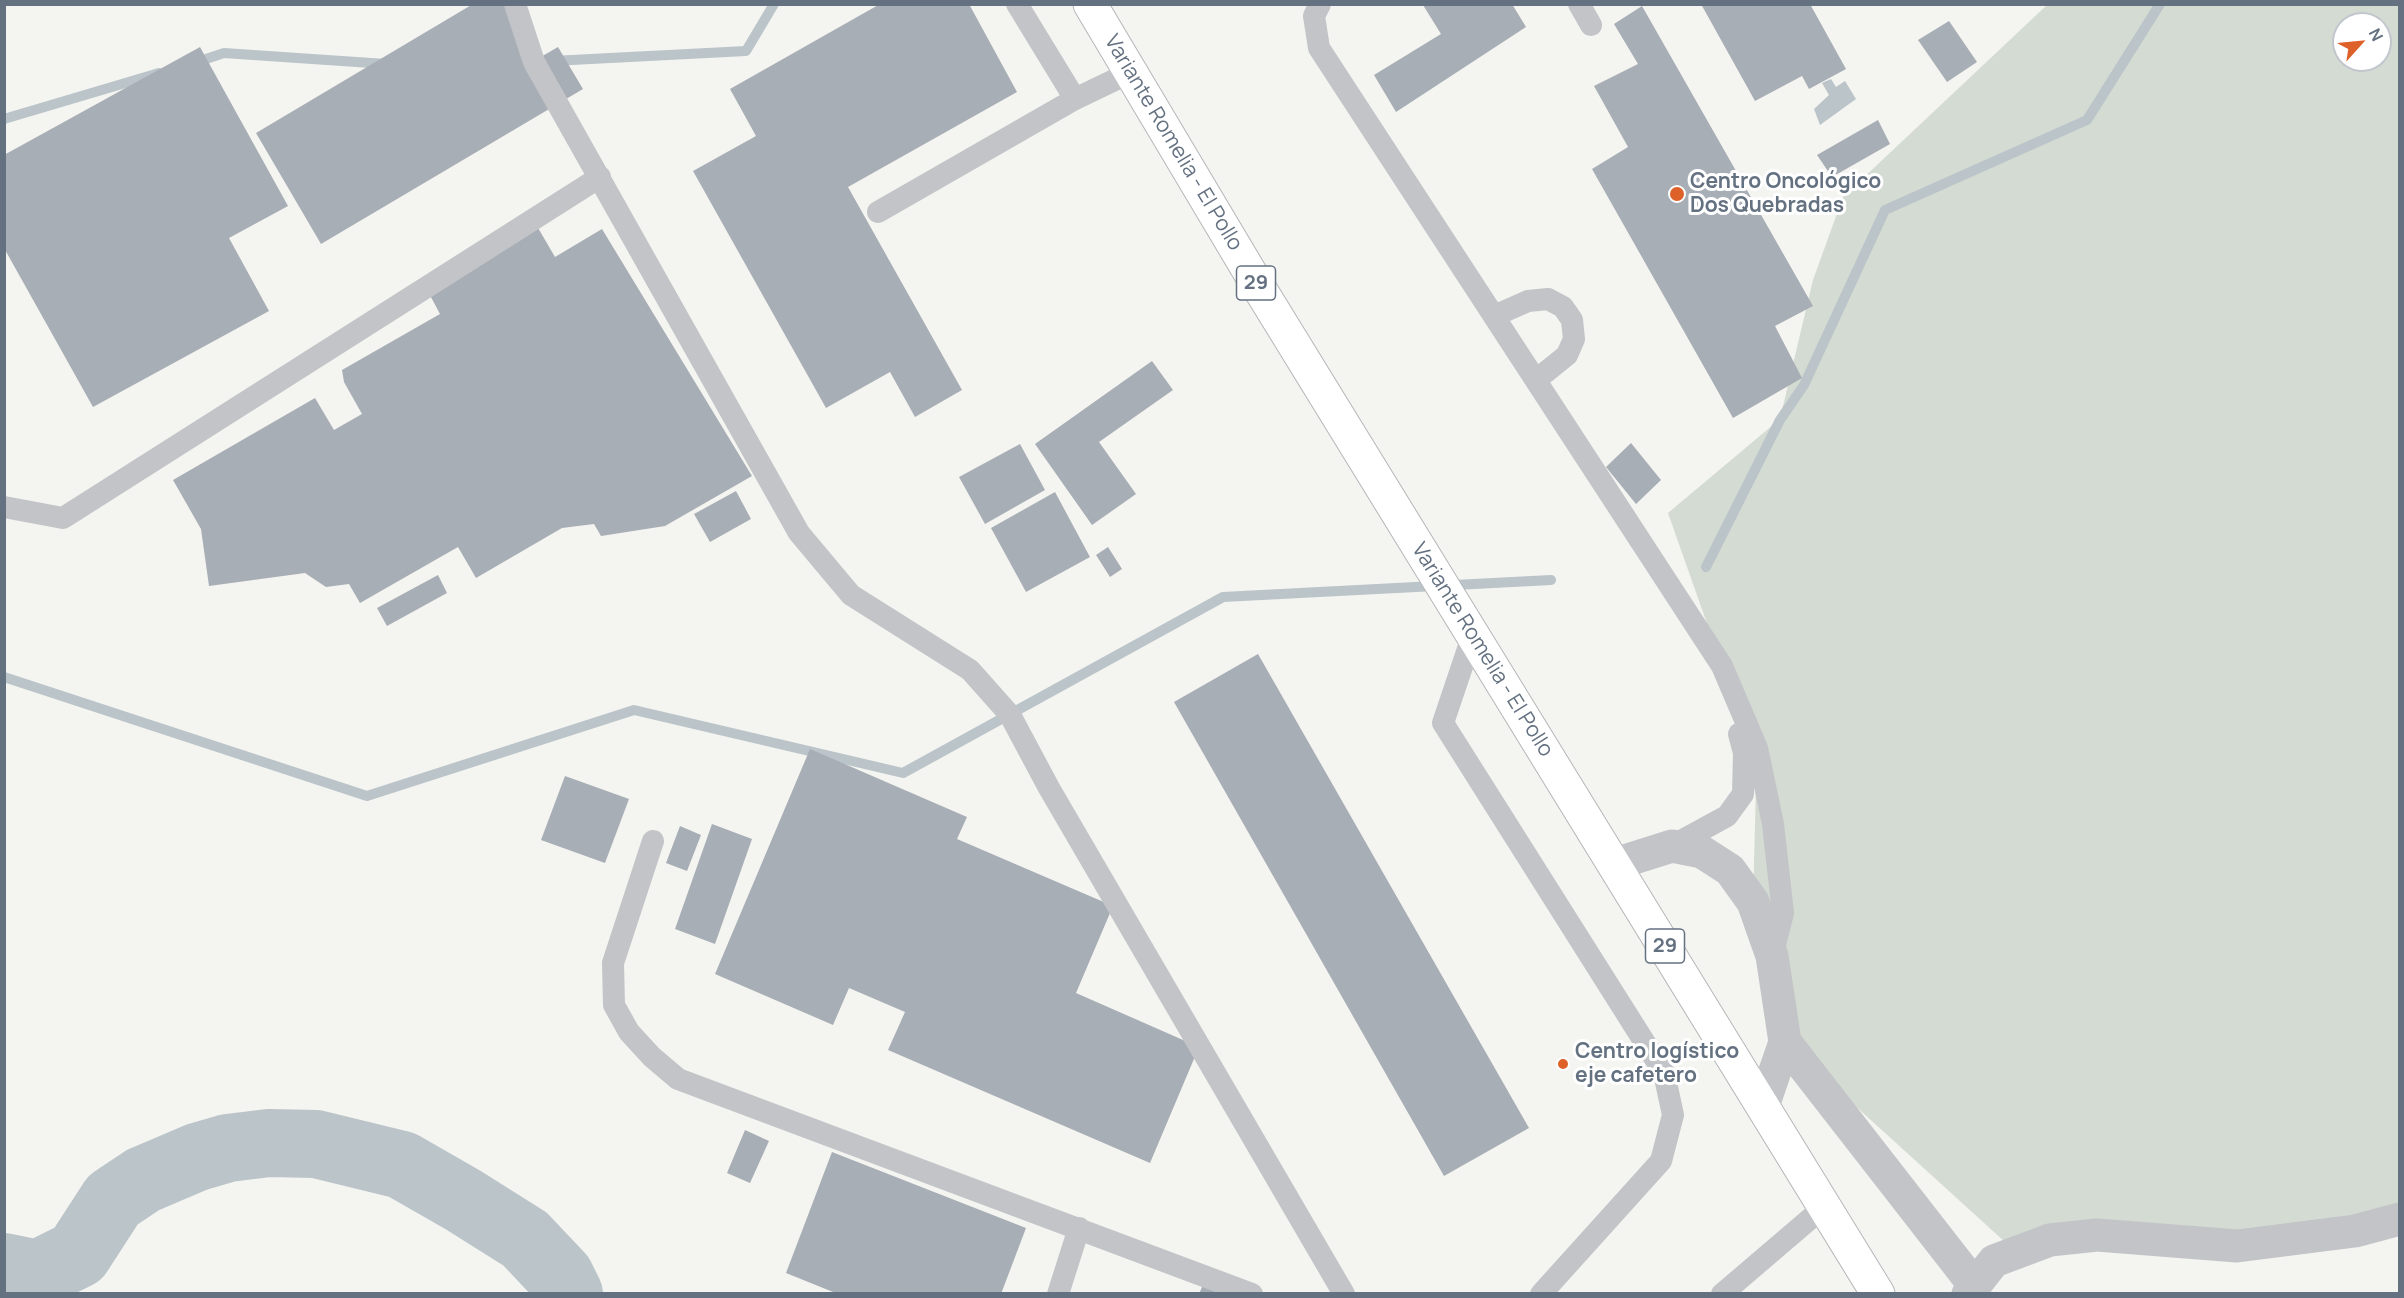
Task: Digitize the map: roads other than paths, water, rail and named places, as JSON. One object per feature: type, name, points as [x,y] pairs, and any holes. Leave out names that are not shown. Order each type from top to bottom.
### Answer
[{"type":"highway","name":"Variante Romelia - El Pollo","points":[[1090,4],[1264,296],[1878,1293]]},
{"type":"street","points":[[1615,864],[1672,846],[1702,852],[1730,870],[1753,902],[1772,956],[1785,1042],[1763,1106]]},
{"type":"street","points":[[1785,1042],[1972,1290],[1994,1261],[2050,1240],[2097,1235],[2237,1246],[2355,1231],[2400,1219]]},
{"type":"lane","points":[[515,4],[534,62],[799,533],[851,595],[970,670],[1010,715],[1049,788],[1344,1293]]},
{"type":"lane","points":[[1017,4],[1075,99]]},
{"type":"lane","points":[[1320,4],[1314,16],[1319,48],[1722,666],[1756,748],[1773,824],[1783,914],[1772,956]]},
{"type":"lane","points":[[1579,4],[1591,25]]},
{"type":"lane","points":[[878,212],[1075,99],[1131,72]]},
{"type":"lane","points":[[4,507],[63,518],[111,490],[600,177]]},
{"type":"lane","points":[[1494,316],[1528,301],[1548,299],[1563,307],[1572,320],[1574,339],[1567,355],[1536,380]]},
{"type":"lane","points":[[1473,634],[1443,723],[1664,1073],[1673,1115],[1661,1161],[1541,1293]]},
{"type":"lane","points":[[1672,846],[1727,816],[1743,794],[1744,753],[1722,666]]},
{"type":"lane","points":[[653,841],[613,963],[614,1005],[629,1032],[652,1057],[678,1079],[1252,1293]]},
{"type":"lane","points":[[1722,1293],[1825,1206]]},
{"type":"lane","points":[[1058,1293],[1079,1228]]},
{"type":"waterway","points":[[552,61],[746,51],[774,4]]},
{"type":"waterway","points":[[1706,567],[1780,420],[1804,385],[1885,210],[2087,120],[2160,4]]},
{"type":"waterway","points":[[194,63],[224,53],[386,64]]},
{"type":"waterway","points":[[4,119],[159,73]]},
{"type":"waterway","points":[[4,677],[367,796],[634,710],[903,773],[1223,597],[1551,580]]},
{"type":"waterway","points":[[4,1267],[38,1274],[78,1254],[113,1200],[143,1180],[197,1157],[228,1148],[269,1143],[316,1144],[402,1165],[463,1200],[525,1239],[560,1276],[569,1294]]},
{"type":"place","name":"Centro Oncológico Dos Quebradas","points":[[1677,194]]},
{"type":"place","name":"Centro logístico eje cafetero","points":[[1563,1064]]}]
